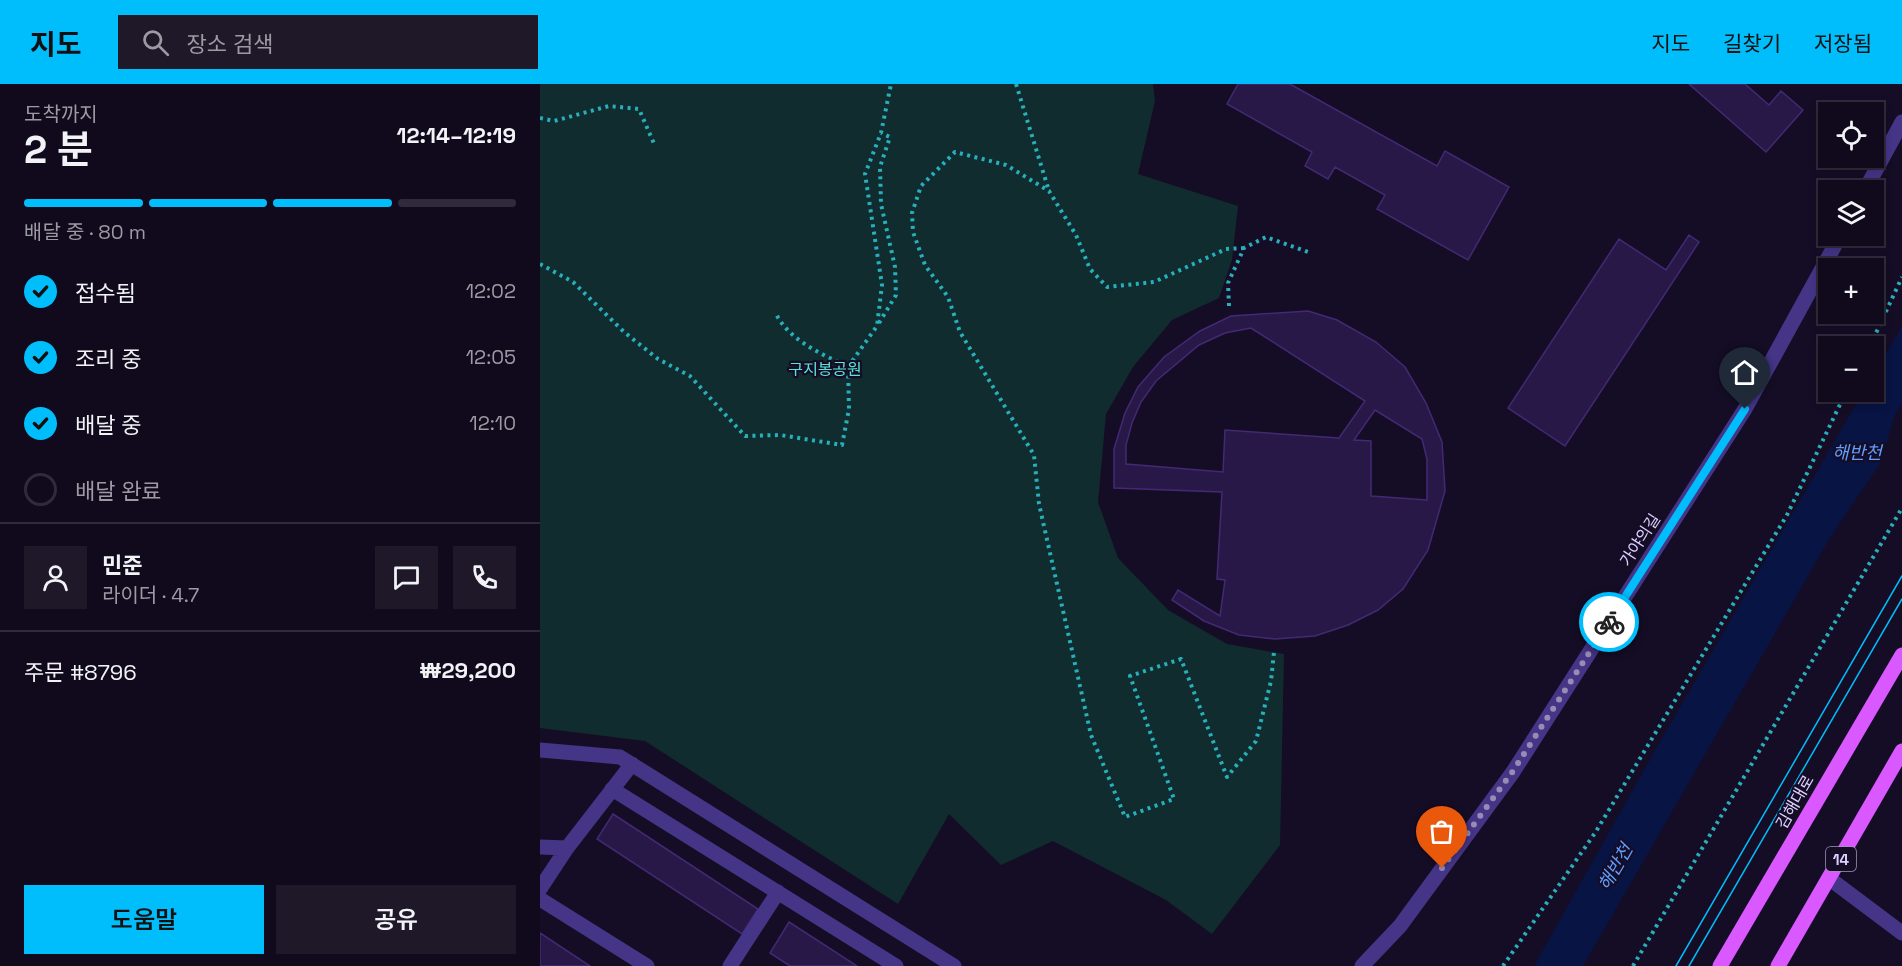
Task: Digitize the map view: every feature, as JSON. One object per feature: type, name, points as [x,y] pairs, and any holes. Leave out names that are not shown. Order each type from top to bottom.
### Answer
[{"type":"main road","name":"김해대로","points":[[1720,966],[1902,655]]},
{"type":"main road","name":"14","points":[[1778,966],[1902,751]]},
{"type":"street","points":[[1870,180],[1902,122]]},
{"type":"street","name":"가야의길","points":[[1362,966],[1400,926],[1513,771],[1745,409],[1835,246]]},
{"type":"street","points":[[540,750],[620,757],[954,966]]},
{"type":"street","points":[[540,890],[567,848],[632,764]]},
{"type":"street","points":[[612,789],[896,966]]},
{"type":"street","points":[[540,847],[567,848]]},
{"type":"street","points":[[1830,879],[1902,933]]},
{"type":"street","points":[[730,966],[778,892]]},
{"type":"street","points":[[540,899],[647,966]]},
{"type":"path","points":[[877,326],[882,285],[865,174],[881,133],[891,84]]},
{"type":"path","points":[[1016,84],[1049,191],[1076,235],[1090,269],[1107,287],[1154,282],[1226,249],[1244,248],[1266,237],[1308,252]]},
{"type":"path","points":[[540,118],[554,121],[609,106],[639,109],[655,146]]},
{"type":"path","points":[[540,264],[573,282],[624,332],[658,359],[690,376],[745,436],[780,435],[842,445],[849,409],[848,367],[896,295],[895,267],[881,195],[880,167],[890,137],[881,133]]},
{"type":"path","points":[[1049,191],[1006,165],[956,152],[921,186],[912,213],[914,232],[925,265],[948,297],[960,332],[1034,455],[1039,504],[1091,735],[1125,817],[1174,799],[1130,676],[1181,659],[1227,777],[1256,741],[1271,681],[1274,652]]},
{"type":"path","points":[[1229,306],[1228,283],[1244,248]]},
{"type":"path","points":[[1875,336],[1902,277]]},
{"type":"path","points":[[776,314],[782,324],[814,351],[848,367]]},
{"type":"path","points":[[1503,966],[1595,833],[1787,515],[1841,402]]},
{"type":"path","points":[[1633,966],[1902,508]]},
{"type":"green space","name":"구지봉공원","points":[[540,84],[1153,84],[1155,101],[1138,174],[1238,206],[1232,260],[1219,298],[1172,320],[1133,367],[1106,414],[1098,502],[1118,558],[1168,610],[1227,644],[1284,654],[1280,845],[1212,934],[1166,900],[1053,841],[1001,865],[949,814],[898,904],[645,741],[540,728]]},
{"type":"water","name":"해반천","points":[[1902,326],[1902,403],[1895,415],[1880,464],[1831,536],[1583,966],[1534,966],[1658,745],[1857,402],[1884,402],[1884,357]]},
{"type":"building","points":[[1238,84],[1290,84],[1437,166],[1445,151],[1509,187],[1468,260],[1377,209],[1385,195],[1335,167],[1328,179],[1305,166],[1312,152],[1227,104]]},
{"type":"building","points":[[1689,84],[1745,84],[1769,105],[1781,91],[1803,110],[1766,152]]},
{"type":"building","points":[[1689,235],[1699,242],[1565,446],[1508,408],[1619,239],[1666,270]]},
{"type":"building","points":[[1308,311],[1337,320],[1376,342],[1405,367],[1426,403],[1442,442],[1445,491],[1428,550],[1403,589],[1378,610],[1348,625],[1315,636],[1275,639],[1239,635],[1204,621],[1172,600],[1178,590],[1220,616],[1225,580],[1217,579],[1222,492],[1114,488],[1114,449],[1125,413],[1138,387],[1164,357],[1200,331],[1231,316]],"holes":[[[1251,328],[1365,401],[1339,438],[1225,430],[1223,472],[1126,464],[1126,445],[1132,423],[1141,402],[1156,381],[1199,345],[1225,333]],[[1375,410],[1422,439],[1427,459],[1427,500],[1371,496],[1371,441],[1354,440]]]},
{"type":"building","points":[[613,814],[758,909],[742,934],[597,839]]},
{"type":"building","points":[[789,922],[857,966],[790,966],[770,953]]},
{"type":"building","points":[[540,933],[590,966],[540,966]]},
{"type":"tram line","points":[[1676,966],[1902,576]]},
{"type":"tram line","points":[[1689,966],[1902,599]]},
{"type":"way so far","points":[[1442,868],[1513,771],[1609,622]]},
{"type":"route","points":[[1609,622],[1745,409]]}]
